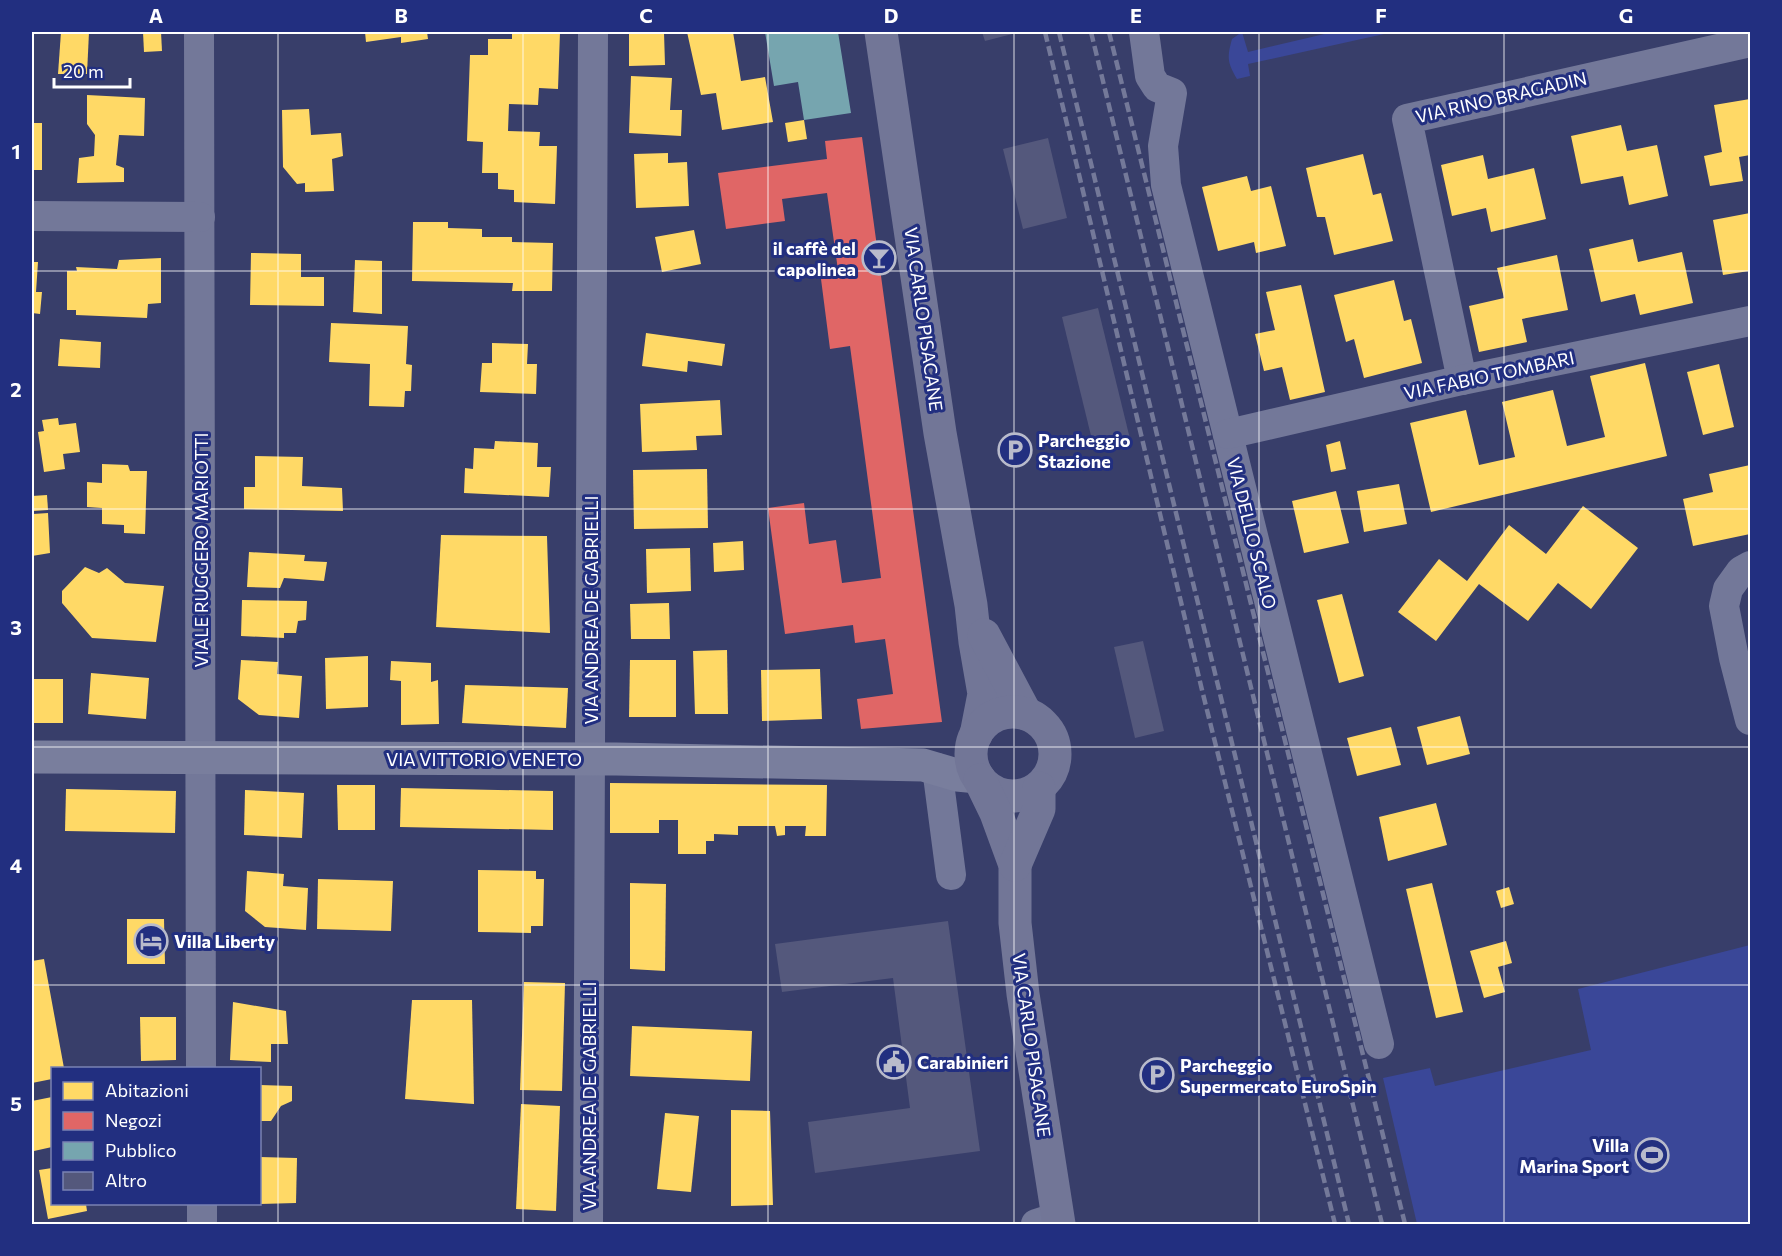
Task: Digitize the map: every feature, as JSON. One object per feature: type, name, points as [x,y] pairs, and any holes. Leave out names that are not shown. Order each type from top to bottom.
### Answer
[{"type":"main road","name":"VIA CARLO PISACANE","points":[[881,32],[940,433],[971,605],[984,694],[976,760],[1016,865]]},
{"type":"main road","name":"VIA CARLO PISACANE","points":[[971,605],[987,641],[1026,714],[1037,719],[1046,728],[1055,749],[1050,773],[1039,789],[1039,809],[1016,865],[1015,922],[1051,1222]]},
{"type":"main road","points":[[1026,714],[1015,712],[997,715],[982,725],[976,760],[989,788],[1011,796],[1023,795],[1039,789]]},
{"type":"street","name":"VIALE RUGGERO MARIOTTI","points":[[200,32],[201,1067]]},
{"type":"street","name":"VIA ANDREA DE GABRIELLI","points":[[588,1224],[593,32]]},
{"type":"street","name":"VIA DELLO SCALO","points":[[1144,32],[1150,76],[1157,87],[1172,93],[1163,146],[1166,185],[1379,1044]]},
{"type":"street","name":"VIA RINO BRAGADIN","points":[[1462,380],[1407,118],[1750,42]]},
{"type":"street","points":[[32,216],[200,216]]},
{"type":"street","name":"VIA FABIO TOMBARI","points":[[1228,434],[1462,380],[1750,321]]},
{"type":"street","points":[[1750,566],[1741,571],[1728,589],[1724,606],[1734,658],[1750,720]]},
{"type":"street","name":"VIA VITTORIO VENETO","points":[[32,757],[591,759],[923,765],[937,768]]},
{"type":"street","points":[[951,875],[937,768],[976,760]]},
{"type":"street","points":[[202,1205],[202,1224]]},
{"type":"shaded area","points":[[1242,32],[1248,52],[1333,32],[1393,32],[1248,64],[1250,76],[1237,79],[1231,68],[1229,55],[1232,39]]},
{"type":"shaded area","points":[[1750,945],[1750,1224],[1417,1224],[1383,1078],[1430,1068],[1435,1086],[1591,1050],[1578,989]]},
{"type":"building: Abitazioni","points":[[61,32],[89,32],[87,74],[58,74]]},
{"type":"building: Abitazioni","points":[[143,32],[161,32],[162,51],[144,52]]},
{"type":"building: Abitazioni","points":[[365,32],[427,32],[428,39],[401,43],[401,37],[366,42]]},
{"type":"building: Abitazioni","points":[[512,32],[560,32],[558,89],[539,88],[538,105],[509,104],[508,131],[540,132],[539,146],[557,146],[555,204],[514,202],[514,190],[498,189],[498,173],[482,173],[483,142],[467,141],[470,55],[488,55],[488,39],[512,39]]},
{"type":"building: Abitazioni","points":[[629,32],[664,32],[665,65],[629,66]]},
{"type":"building: Abitazioni","points":[[687,32],[733,32],[741,81],[765,77],[773,122],[722,130],[716,93],[701,95]]},
{"type":"building: Abitazioni","points":[[631,76],[672,78],[670,110],[682,110],[681,136],[629,133]]},
{"type":"building: Abitazioni","points":[[87,95],[145,98],[144,136],[119,135],[116,165],[124,168],[124,182],[77,183],[79,158],[94,156],[95,135],[87,124]]},
{"type":"building: Abitazioni","points":[[1750,99],[1750,155],[1739,157],[1743,181],[1710,186],[1704,156],[1722,152],[1714,105]]},
{"type":"building: Abitazioni","points":[[309,109],[311,135],[341,133],[343,156],[332,159],[334,191],[305,192],[305,183],[297,184],[283,167],[282,110]]},
{"type":"building: Abitazioni","points":[[804,120],[807,139],[788,142],[785,123]]},
{"type":"building: Abitazioni","points":[[32,123],[42,123],[42,170],[32,170]]},
{"type":"building: Abitazioni","points":[[1621,125],[1627,151],[1657,145],[1668,196],[1629,205],[1623,176],[1581,184],[1571,136]]},
{"type":"building: Abitazioni","points":[[668,153],[668,163],[687,162],[689,206],[636,208],[634,154]]},
{"type":"building: Abitazioni","points":[[1363,154],[1373,195],[1381,193],[1393,241],[1334,255],[1325,217],[1317,217],[1306,168]]},
{"type":"building: Abitazioni","points":[[1483,155],[1488,179],[1534,168],[1546,219],[1491,232],[1486,208],[1452,216],[1441,165]]},
{"type":"building: Abitazioni","points":[[1247,176],[1251,191],[1271,186],[1286,246],[1256,253],[1254,242],[1218,251],[1202,187]]},
{"type":"building: Abitazioni","points":[[1750,213],[1750,275],[1749,271],[1723,275],[1713,220]]},
{"type":"building: Abitazioni","points":[[413,222],[448,222],[448,228],[482,229],[482,237],[512,237],[512,242],[553,243],[552,291],[512,291],[513,283],[412,281]]},
{"type":"building: Abitazioni","points":[[694,230],[701,264],[662,272],[655,237]]},
{"type":"building: Abitazioni","points":[[1633,239],[1638,262],[1682,252],[1693,303],[1640,315],[1635,294],[1601,302],[1589,249]]},
{"type":"building: Abitazioni","points":[[251,253],[301,254],[301,277],[324,277],[324,306],[250,305]]},
{"type":"building: Abitazioni","points":[[1557,255],[1568,310],[1522,319],[1527,342],[1479,352],[1469,306],[1504,298],[1497,268]]},
{"type":"building: Abitazioni","points":[[161,258],[161,303],[148,304],[147,318],[76,315],[76,310],[67,310],[67,271],[77,271],[76,267],[117,269],[119,260]]},
{"type":"building: Abitazioni","points":[[355,260],[382,261],[382,314],[353,312]]},
{"type":"building: Abitazioni","points":[[32,262],[38,262],[36,292],[42,292],[40,314],[32,313]]},
{"type":"building: Abitazioni","points":[[1394,280],[1404,321],[1411,319],[1422,363],[1364,378],[1354,339],[1346,342],[1334,295]]},
{"type":"building: Abitazioni","points":[[1301,285],[1325,392],[1290,400],[1282,367],[1264,371],[1255,334],[1275,330],[1266,292]]},
{"type":"building: Abitazioni","points":[[331,323],[408,326],[406,364],[412,365],[411,391],[405,391],[404,407],[369,406],[370,364],[329,362]]},
{"type":"building: Abitazioni","points":[[646,333],[725,344],[722,366],[688,361],[687,372],[642,366]]},
{"type":"building: Abitazioni","points":[[60,339],[101,342],[100,368],[58,366]]},
{"type":"building: Abitazioni","points":[[492,343],[528,344],[527,364],[537,364],[536,394],[480,392],[482,363],[492,363]]},
{"type":"building: Abitazioni","points":[[1645,363],[1667,456],[1431,512],[1410,423],[1466,410],[1479,465],[1515,457],[1502,402],[1553,390],[1567,446],[1605,437],[1590,376]]},
{"type":"building: Abitazioni","points":[[1719,364],[1734,427],[1703,435],[1687,372]]},
{"type":"building: Abitazioni","points":[[720,400],[722,435],[696,436],[697,450],[642,452],[640,404]]},
{"type":"building: Abitazioni","points":[[58,418],[59,425],[76,423],[80,452],[63,454],[65,469],[44,472],[38,432],[44,431],[42,420]]},
{"type":"building: Abitazioni","points":[[495,441],[538,443],[537,467],[551,467],[549,497],[464,493],[465,468],[473,469],[474,448],[494,449]]},
{"type":"building: Abitazioni","points":[[1340,441],[1346,469],[1331,472],[1326,445]]},
{"type":"building: Abitazioni","points":[[255,456],[303,457],[302,486],[342,488],[343,511],[244,509],[244,487],[255,487]]},
{"type":"building: Abitazioni","points":[[102,464],[128,465],[130,471],[147,471],[145,534],[124,533],[124,525],[102,524],[102,508],[87,507],[87,482],[102,483]]},
{"type":"building: Abitazioni","points":[[1750,465],[1750,534],[1693,546],[1683,499],[1713,492],[1709,474]]},
{"type":"building: Abitazioni","points":[[707,469],[708,528],[634,529],[633,470]]},
{"type":"building: Abitazioni","points":[[1399,484],[1407,524],[1364,532],[1357,491]]},
{"type":"building: Abitazioni","points":[[1336,491],[1349,543],[1304,553],[1292,501]]},
{"type":"building: Abitazioni","points":[[47,495],[48,510],[33,511],[32,496]]},
{"type":"building: Abitazioni","points":[[1583,506],[1638,548],[1591,609],[1558,583],[1528,621],[1479,584],[1436,641],[1398,612],[1439,559],[1467,581],[1509,525],[1546,554]]},
{"type":"building: Abitazioni","points":[[48,513],[50,553],[32,556],[33,514]]},
{"type":"building: Abitazioni","points":[[441,535],[547,536],[550,633],[436,627]]},
{"type":"building: Abitazioni","points":[[743,541],[744,570],[714,572],[713,543]]},
{"type":"building: Abitazioni","points":[[690,548],[691,591],[647,593],[646,549]]},
{"type":"building: Abitazioni","points":[[249,552],[305,555],[304,561],[327,562],[324,581],[284,578],[280,588],[247,587]]},
{"type":"building: Abitazioni","points":[[85,567],[99,573],[107,568],[125,583],[164,586],[156,642],[92,638],[62,603],[62,591]]},
{"type":"building: Abitazioni","points":[[1342,594],[1364,676],[1339,683],[1317,600]]},
{"type":"building: Abitazioni","points":[[242,600],[307,601],[306,620],[298,621],[296,633],[284,633],[284,638],[241,636]]},
{"type":"building: Abitazioni","points":[[669,603],[670,639],[631,639],[630,604]]},
{"type":"building: Abitazioni","points":[[727,650],[728,714],[695,714],[693,651]]},
{"type":"building: Abitazioni","points":[[368,656],[368,707],[326,709],[325,658]]},
{"type":"building: Abitazioni","points":[[241,660],[278,662],[277,674],[302,676],[299,718],[259,715],[238,699]]},
{"type":"building: Abitazioni","points":[[630,660],[676,660],[676,717],[629,717]]},
{"type":"building: Abitazioni","points":[[391,661],[431,663],[431,682],[438,680],[439,724],[401,725],[401,681],[390,680]]},
{"type":"building: Abitazioni","points":[[820,669],[822,719],[762,721],[761,670]]},
{"type":"building: Abitazioni","points":[[91,673],[149,678],[146,719],[88,714]]},
{"type":"building: Abitazioni","points":[[32,679],[63,679],[63,723],[32,723]]},
{"type":"building: Abitazioni","points":[[465,685],[568,688],[566,728],[462,723]]},
{"type":"building: Abitazioni","points":[[1460,716],[1470,754],[1427,765],[1417,727]]},
{"type":"building: Abitazioni","points":[[1391,727],[1401,765],[1357,776],[1347,738]]},
{"type":"building: Abitazioni","points":[[610,783],[827,785],[826,836],[805,836],[806,826],[785,826],[785,835],[777,836],[775,826],[738,826],[738,835],[714,834],[714,841],[706,841],[706,854],[678,854],[678,820],[659,820],[659,833],[610,833]]},
{"type":"building: Abitazioni","points":[[337,785],[375,785],[375,830],[338,830]]},
{"type":"building: Abitazioni","points":[[401,788],[553,791],[553,830],[400,827]]},
{"type":"building: Abitazioni","points":[[66,789],[176,791],[175,833],[65,831]]},
{"type":"building: Abitazioni","points":[[245,790],[304,793],[302,838],[244,835]]},
{"type":"building: Abitazioni","points":[[1436,803],[1447,845],[1388,861],[1379,817]]},
{"type":"building: Abitazioni","points":[[478,870],[536,871],[536,879],[544,879],[543,926],[531,926],[531,933],[478,932]]},
{"type":"building: Abitazioni","points":[[247,871],[284,874],[283,886],[308,888],[306,930],[265,927],[245,911]]},
{"type":"building: Abitazioni","points":[[318,879],[393,881],[391,931],[317,929]]},
{"type":"building: Abitazioni","points":[[630,883],[666,884],[665,971],[630,969]]},
{"type":"building: Abitazioni","points":[[1432,883],[1463,1012],[1436,1018],[1406,889]]},
{"type":"building: Abitazioni","points":[[1509,887],[1514,904],[1501,908],[1496,891]]},
{"type":"building: Abitazioni","points":[[127,919],[164,919],[165,964],[127,964]]},
{"type":"building: Abitazioni","points":[[1506,941],[1512,963],[1498,967],[1505,992],[1484,998],[1470,951]]},
{"type":"building: Abitazioni","points":[[44,959],[64,1067],[51,1067],[51,1079],[32,1083],[32,961]]},
{"type":"building: Abitazioni","points":[[524,982],[565,983],[562,1091],[520,1090]]},
{"type":"building: Abitazioni","points":[[412,1000],[472,1000],[474,1104],[405,1099]]},
{"type":"building: Abitazioni","points":[[233,1002],[286,1011],[288,1044],[271,1044],[271,1062],[230,1060]]},
{"type":"building: Abitazioni","points":[[140,1017],[176,1017],[176,1060],[141,1061]]},
{"type":"building: Abitazioni","points":[[632,1026],[752,1031],[750,1081],[630,1076]]},
{"type":"building: Abitazioni","points":[[261,1085],[292,1086],[292,1101],[281,1106],[271,1121],[261,1121]]},
{"type":"building: Abitazioni","points":[[51,1097],[51,1147],[34,1151],[32,1135],[32,1101]]},
{"type":"building: Abitazioni","points":[[521,1104],[560,1106],[556,1211],[516,1209]]},
{"type":"building: Abitazioni","points":[[731,1110],[770,1111],[773,1205],[731,1206]]},
{"type":"building: Abitazioni","points":[[665,1113],[699,1116],[691,1192],[657,1189]]},
{"type":"building: Abitazioni","points":[[261,1157],[297,1158],[296,1203],[261,1204]]},
{"type":"building: Abitazioni","points":[[51,1168],[51,1205],[86,1205],[87,1211],[48,1219],[39,1170]]},
{"type":"building: Negozi","points":[[862,137],[942,722],[861,729],[857,699],[893,694],[885,639],[855,643],[853,625],[785,634],[768,508],[804,503],[809,544],[836,540],[842,583],[881,578],[850,346],[830,349],[821,279],[839,277],[827,193],[782,199],[785,221],[726,229],[718,173],[827,159],[825,141]]},
{"type":"building: Pubblico","points":[[765,32],[838,32],[851,113],[804,120],[798,82],[774,86]]},
{"type":"building: Altro","points":[[982,32],[1020,32],[985,41]]},
{"type":"building: Altro","points":[[1048,138],[1067,218],[1023,229],[1003,149]]},
{"type":"building: Altro","points":[[1098,308],[1131,443],[1095,452],[1062,317]]},
{"type":"building: Altro","points":[[1143,641],[1164,731],[1135,738],[1114,647]]},
{"type":"building: Altro","points":[[948,921],[980,1151],[815,1173],[808,1122],[910,1108],[893,978],[782,992],[775,944]]},
{"type":"railway","points":[[1045,32],[1202,690],[1335,1224]]},
{"type":"railway","points":[[1059,32],[1349,1224]]},
{"type":"railway","points":[[1091,32],[1382,1224]]},
{"type":"railway","points":[[1109,32],[1405,1224]]},
{"type":"place","name":"il caffè del capolinea","points":[[879,258]]},
{"type":"place","name":"Parcheggio Stazione","points":[[1015,450]]},
{"type":"place","name":"Villa Liberty","points":[[151,941]]},
{"type":"place","name":"Carabinieri","points":[[894,1062]]},
{"type":"place","name":"Parcheggio Supermercato EuroSpin","points":[[1157,1075]]},
{"type":"place","name":"Villa Marina Sport","points":[[1652,1155]]}]
